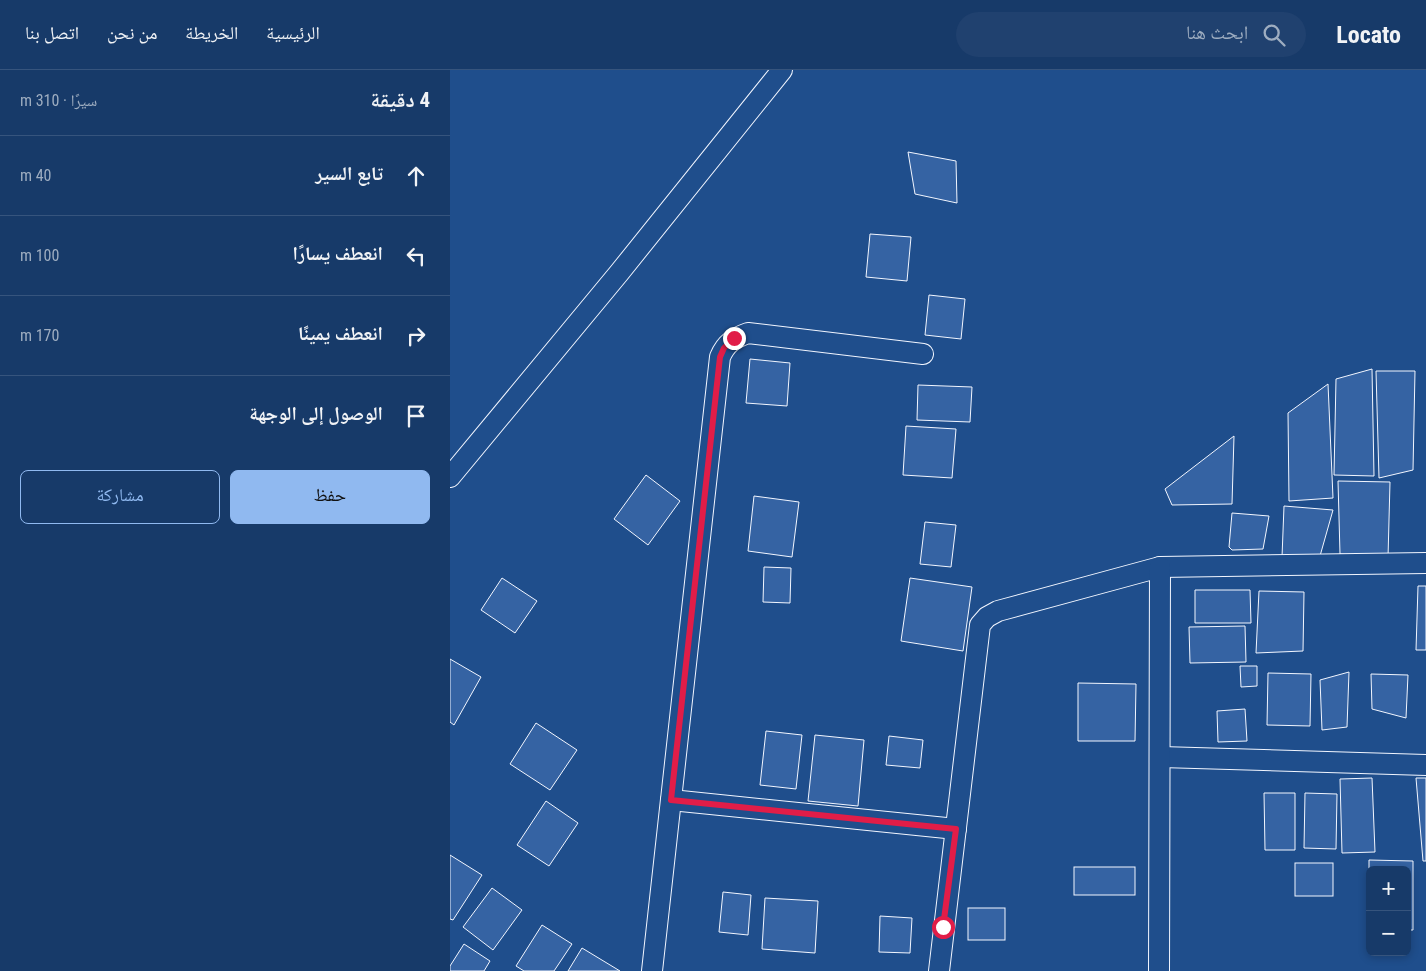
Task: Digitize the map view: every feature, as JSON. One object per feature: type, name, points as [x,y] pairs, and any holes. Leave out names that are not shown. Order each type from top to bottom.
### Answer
[{"type":"street","points":[[450,478],[619,273],[782,70]]},
{"type":"street","points":[[652,971],[720,357],[724,348],[734,338],[748,333],[923,354]]},
{"type":"street","points":[[939,971],[980,625],[987,617],[998,612],[1160,567],[1426,563]]},
{"type":"street","points":[[1159,971],[1160,567]]},
{"type":"street","points":[[1161,757],[1426,765]]},
{"type":"street","points":[[671,800],[956,829]]},
{"type":"building","points":[[908,152],[956,161],[957,203],[915,194]]},
{"type":"building","points":[[870,234],[911,237],[907,281],[866,277]]},
{"type":"building","points":[[929,295],[965,299],[961,339],[925,335]]},
{"type":"building","points":[[750,359],[790,363],[787,406],[746,403]]},
{"type":"building","points":[[1372,369],[1374,476],[1334,475],[1336,379]]},
{"type":"building","points":[[1376,371],[1415,371],[1413,470],[1379,478]]},
{"type":"building","points":[[1328,384],[1333,498],[1289,501],[1288,413]]},
{"type":"building","points":[[918,385],[972,387],[970,422],[917,420]]},
{"type":"building","points":[[906,426],[956,429],[952,478],[903,475]]},
{"type":"building","points":[[1234,436],[1232,504],[1172,505],[1165,489]]},
{"type":"building","points":[[646,475],[680,501],[648,545],[614,519]]},
{"type":"building","points":[[1338,481],[1390,482],[1388,558],[1340,554]]},
{"type":"building","points":[[754,496],[799,502],[792,557],[748,551]]},
{"type":"building","points":[[1284,506],[1333,510],[1320,556],[1282,557]]},
{"type":"building","points":[[1232,513],[1269,516],[1263,549],[1232,550],[1229,547]]},
{"type":"building","points":[[925,522],[956,525],[951,567],[920,564]]},
{"type":"building","points":[[764,567],[791,568],[790,603],[763,602]]},
{"type":"building","points":[[502,578],[537,601],[515,633],[481,610]]},
{"type":"building","points":[[910,578],[972,587],[963,651],[901,641]]},
{"type":"building","points":[[1418,586],[1426,586],[1426,650],[1416,650]]},
{"type":"building","points":[[1195,590],[1250,590],[1251,623],[1195,623]]},
{"type":"building","points":[[1259,591],[1304,592],[1303,651],[1256,653]]},
{"type":"building","points":[[1245,626],[1246,662],[1190,663],[1189,627]]},
{"type":"building","points":[[450,659],[481,677],[454,725],[450,722]]},
{"type":"building","points":[[1240,666],[1257,666],[1257,686],[1241,687]]},
{"type":"building","points":[[1349,672],[1347,727],[1322,730],[1320,680]]},
{"type":"building","points":[[1268,673],[1311,674],[1310,726],[1267,725]]},
{"type":"building","points":[[1371,674],[1408,675],[1406,718],[1372,709]]},
{"type":"building","points":[[1078,683],[1136,684],[1135,741],[1078,741]]},
{"type":"building","points":[[1245,709],[1247,741],[1218,742],[1217,711]]},
{"type":"building","points":[[536,723],[577,750],[550,790],[510,764]]},
{"type":"building","points":[[766,731],[802,735],[796,789],[760,785]]},
{"type":"building","points":[[815,735],[864,740],[858,806],[808,801]]},
{"type":"building","points":[[889,736],[923,740],[920,768],[886,765]]},
{"type":"building","points":[[1372,778],[1375,852],[1342,853],[1340,779]]},
{"type":"building","points":[[1416,778],[1426,778],[1426,861],[1423,861]]},
{"type":"building","points":[[1264,793],[1295,793],[1295,850],[1265,850]]},
{"type":"building","points":[[1305,793],[1337,794],[1336,849],[1304,848]]},
{"type":"building","points":[[546,801],[578,823],[549,866],[517,845]]},
{"type":"building","points":[[450,855],[482,875],[453,920],[450,919]]},
{"type":"building","points":[[1369,860],[1413,861],[1413,930],[1411,930],[1411,866],[1369,866]]},
{"type":"building","points":[[1295,863],[1333,863],[1333,896],[1295,896]]},
{"type":"building","points":[[1074,867],[1135,867],[1135,895],[1074,895]]},
{"type":"building","points":[[492,888],[522,910],[493,950],[463,927]]},
{"type":"building","points":[[723,892],[751,895],[748,935],[719,932]]},
{"type":"building","points":[[765,898],[818,901],[815,953],[762,949]]},
{"type":"building","points":[[968,908],[1005,908],[1005,940],[968,940]]},
{"type":"building","points":[[880,916],[912,918],[910,953],[879,952]]},
{"type":"building","points":[[542,925],[572,944],[554,971],[524,971],[516,966]]},
{"type":"building","points":[[464,944],[490,961],[484,971],[450,971],[450,966]]},
{"type":"building","points":[[582,948],[620,971],[568,971]]},
{"type":"route","points":[[734,338],[724,348],[720,357],[671,800],[956,829],[943,927]]}]
